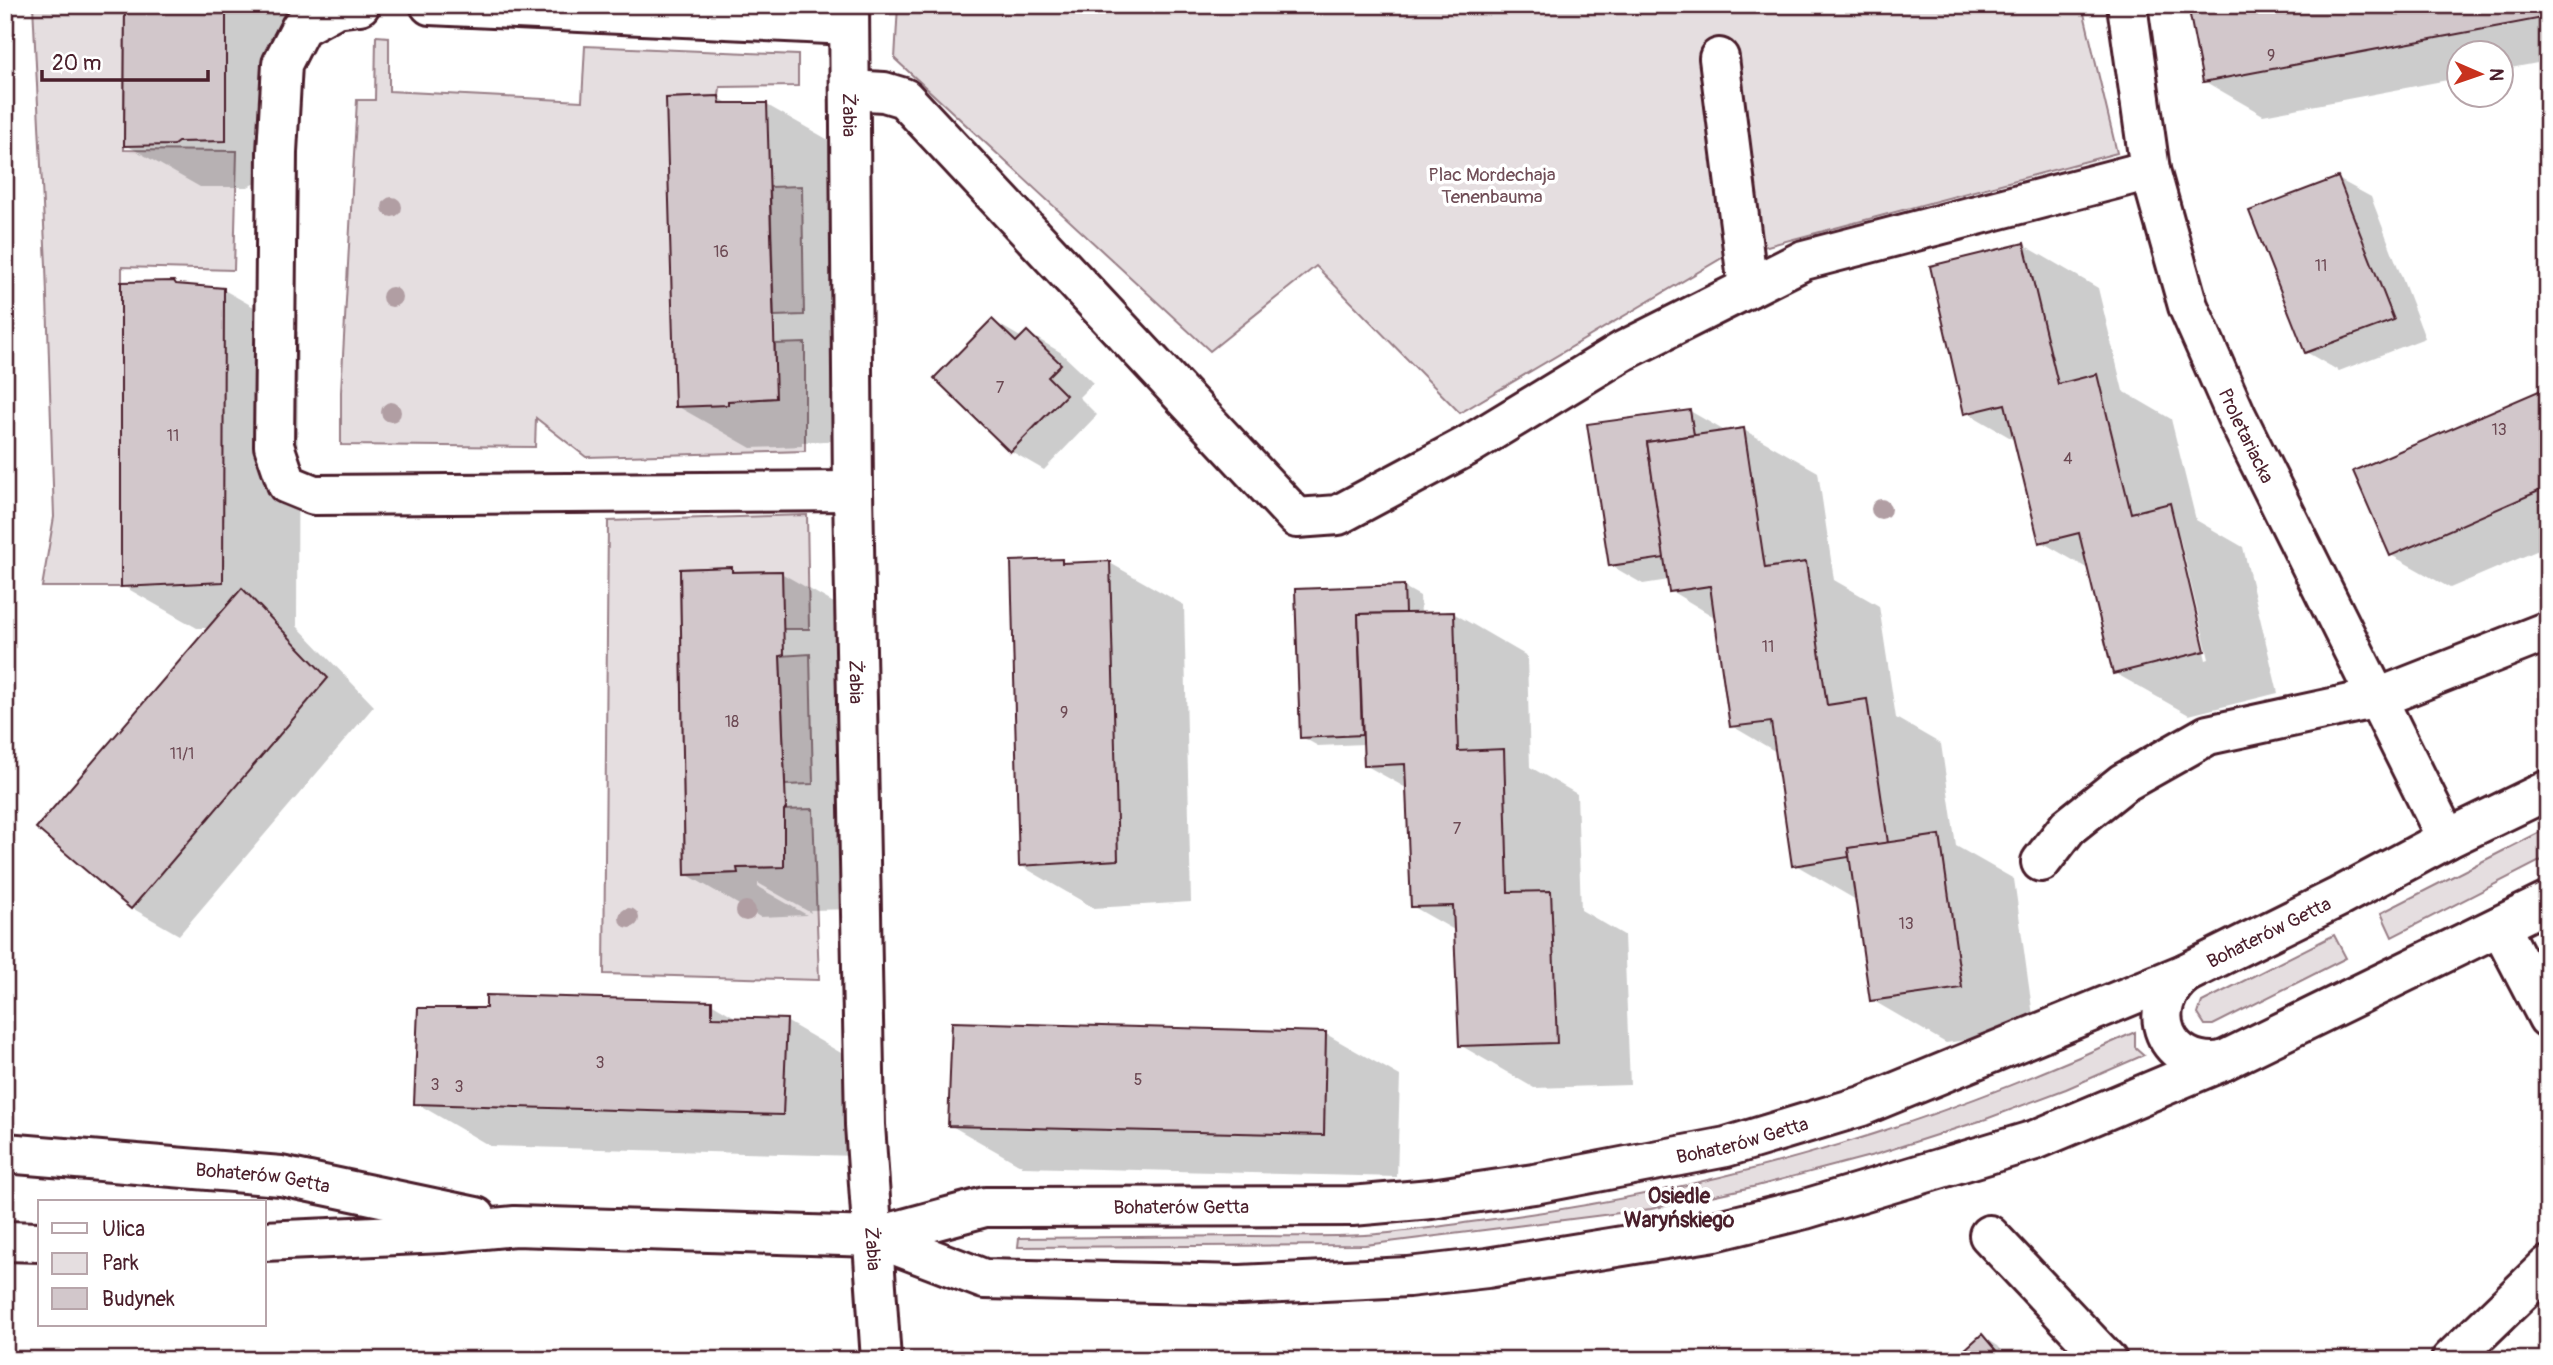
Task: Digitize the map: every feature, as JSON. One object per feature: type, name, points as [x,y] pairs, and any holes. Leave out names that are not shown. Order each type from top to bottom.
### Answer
[{"type":"street","points":[[360,5],[335,8],[301,27],[282,64],[276,165],[274,446],[287,484],[314,495],[853,491]]},
{"type":"street","points":[[430,5],[849,15]]},
{"type":"street","name":"Proletariacka","points":[[2127,5],[2150,170],[2188,306],[2236,415],[2447,839]]},
{"type":"street","name":"Żabia","points":[[849,15],[853,491],[865,1125],[881,1360]]},
{"type":"street","points":[[1719,58],[1748,288]]},
{"type":"street","points":[[850,90],[884,92],[904,98],[1297,518],[1338,515],[1467,446],[1623,351],[1804,260],[2150,170]]},
{"type":"street","points":[[2041,862],[2068,827],[2123,783],[2208,735],[2378,698],[2548,631]]},
{"type":"street","name":"Bohaterów Getta","points":[[266,1241],[442,1233],[515,1226],[874,1237],[985,1208],[1352,1206],[1431,1199],[1534,1184],[1726,1147],[1862,1106],[2186,973],[2548,790]]},
{"type":"street","name":"Bohaterów Getta","points":[[874,1237],[984,1279],[1240,1285],[1408,1277],[1487,1268],[1714,1231],[1805,1209],[2035,1140],[2224,1061],[2548,902]]},
{"type":"street","points":[[2500,926],[2548,1018]]},
{"type":"street","points":[[2186,973],[2173,982],[2165,995],[2163,1026],[2169,1041],[2179,1052],[2193,1060],[2208,1063],[2224,1061]]},
{"type":"street","name":"Bohaterów Getta","points":[[5,1153],[281,1176],[515,1226]]},
{"type":"street","points":[[1989,1235],[2107,1360]]},
{"type":"street","points":[[5,1241],[38,1242]]},
{"type":"street","points":[[2451,1360],[2548,1266]]},
{"type":"green space","points":[[33,5],[125,5],[124,150],[237,151],[234,270],[122,267],[121,587],[42,587],[54,517],[46,265]]},
{"type":"green space","name":"Plac Mordechaja Tenenbauma","points":[[898,5],[2082,5],[2117,153],[1722,258],[1460,413],[1316,266],[1210,351],[895,59]]},
{"type":"green space","points":[[376,36],[389,37],[389,91],[582,101],[585,46],[798,55],[798,86],[720,87],[719,96],[666,98],[728,405],[728,401],[775,398],[775,344],[805,343],[805,451],[586,457],[536,418],[535,447],[341,445],[341,392],[357,100],[375,100]]},
{"type":"green space","points":[[802,186],[804,315],[774,316],[770,187]]},
{"type":"green space","points":[[807,515],[809,629],[783,629],[781,571],[732,572],[731,567],[680,569],[685,875],[737,873],[737,868],[784,867],[784,810],[813,809],[819,980],[604,974],[608,521]]},
{"type":"green space","points":[[810,654],[813,784],[785,785],[780,656]]},
{"type":"green space","points":[[2548,828],[2548,857],[2392,937],[2381,913]]},
{"type":"green space","points":[[2334,935],[2346,958],[2213,1025],[2205,1025],[2198,1014],[2202,1002]]},
{"type":"green space","points":[[2135,1032],[2135,1047],[2144,1055],[2066,1089],[1986,1119],[1874,1155],[1757,1186],[1651,1209],[1365,1245],[1018,1247],[1019,1238],[1379,1234],[1564,1209],[1648,1193],[1814,1152],[1896,1127],[2056,1067]]},
{"type":"building","points":[[125,5],[226,5],[226,141],[124,146]]},
{"type":"building","points":[[2188,5],[2548,5],[2548,17],[2203,82]]},
{"type":"building","points":[[719,96],[720,103],[767,103],[776,398],[728,401],[728,405],[675,407],[666,98]]},
{"type":"building","points":[[2338,177],[2394,320],[2305,353],[2249,211]]},
{"type":"building","points":[[2024,243],[2058,384],[2097,374],[2131,513],[2170,503],[2205,651],[2113,674],[2079,533],[2039,543],[2005,404],[1964,414],[1930,266]]},
{"type":"building","points":[[174,281],[176,284],[224,288],[223,582],[121,587],[121,282]]},
{"type":"building","points":[[992,319],[1016,342],[1027,331],[1061,364],[1048,377],[1066,395],[1010,452],[934,378]]},
{"type":"building","points":[[2548,387],[2548,487],[2390,556],[2353,471]]},
{"type":"building","points":[[1690,410],[1694,435],[1647,442],[1665,558],[1609,566],[1587,424]]},
{"type":"building","points":[[1744,428],[1765,568],[1806,562],[1827,705],[1867,699],[1888,843],[1848,848],[1849,857],[1792,866],[1771,722],[1730,727],[1710,586],[1669,592],[1647,442]]},
{"type":"building","points":[[1062,559],[1062,563],[1110,561],[1118,860],[1019,866],[1011,561]]},
{"type":"building","points":[[732,567],[732,572],[782,571],[784,655],[780,656],[786,809],[784,867],[737,868],[738,873],[685,875],[680,569]]},
{"type":"building","points":[[1404,585],[1405,613],[1358,614],[1362,735],[1300,738],[1295,589]]},
{"type":"building","points":[[242,588],[328,678],[131,909],[36,828]]},
{"type":"building","points":[[1454,612],[1458,751],[1504,749],[1508,892],[1551,891],[1557,1043],[1459,1046],[1453,906],[1411,907],[1405,764],[1364,766],[1358,614]]},
{"type":"building","points":[[1940,835],[1962,988],[1870,1001],[1848,848]]},
{"type":"building","points":[[486,995],[712,1001],[712,1017],[787,1019],[783,1115],[414,1104],[418,1008],[486,1008]]},
{"type":"building","points":[[952,1022],[1326,1032],[1324,1135],[948,1126]]},
{"type":"building","points":[[1982,1334],[2004,1360],[1953,1360]]},
{"type":"district","name":"Osiedle Waryńskiego","points":[[1679,1208]]}]
